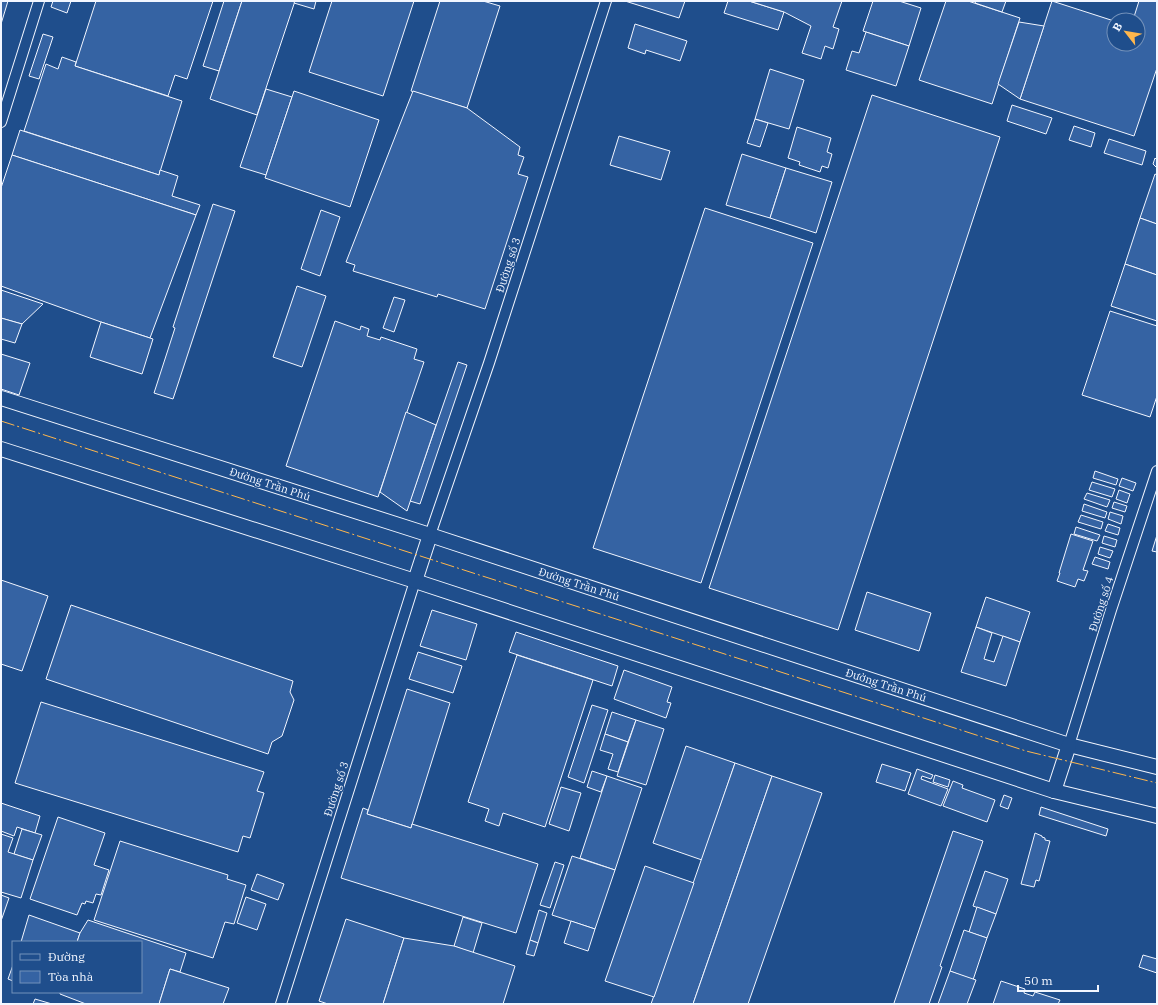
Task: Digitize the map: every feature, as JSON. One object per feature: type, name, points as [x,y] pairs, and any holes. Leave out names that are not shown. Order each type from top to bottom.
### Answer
[{"type":"main road","name":"Đường Trần Phú","points":[[1,398],[430,536],[1069,745],[1157,767]]},
{"type":"main road","points":[[1,449],[415,581],[1054,791],[1157,816]]},
{"type":"main road","points":[[415,581],[430,536]]},
{"type":"main road","points":[[1054,791],[1069,745]]},
{"type":"street","points":[[1,122],[39,1]]},
{"type":"street","name":"Đường số 3","points":[[430,536],[489,363],[606,1]]},
{"type":"street","name":"Đường số 4","points":[[1069,745],[1111,610],[1157,471]]},
{"type":"street","name":"Đường số 3","points":[[281,1004],[415,581]]},
{"type":"building","points":[[1,1],[8,1],[1,24]]},
{"type":"building","points":[[53,1],[71,1],[67,13],[51,7]]},
{"type":"building","points":[[96,1],[213,1],[187,79],[175,75],[168,96],[75,66]]},
{"type":"building","points":[[224,1],[242,1],[219,71],[203,66]]},
{"type":"building","points":[[242,1],[295,1],[257,115],[210,99]]},
{"type":"building","points":[[295,1],[316,1],[314,9],[294,3]]},
{"type":"building","points":[[332,1],[414,1],[383,96],[309,72]]},
{"type":"building","points":[[440,1],[483,1],[500,6],[467,108],[411,91]]},
{"type":"building","points":[[625,1],[685,1],[679,18]]},
{"type":"building","points":[[728,1],[749,1],[784,12],[778,30],[724,13]]},
{"type":"building","points":[[749,1],[842,1],[833,27],[839,29],[833,49],[825,46],[821,59],[802,53],[811,26],[784,12]]},
{"type":"building","points":[[873,1],[899,1],[921,8],[909,46],[863,31]]},
{"type":"building","points":[[946,1],[968,1],[1020,18],[992,104],[919,80]]},
{"type":"building","points":[[976,1],[1006,1],[1002,12],[975,3]]},
{"type":"building","points":[[1052,1],[1106,18],[1106,52],[1146,52],[1146,12],[1136,12],[1139,1],[1157,1],[1157,68],[1134,136],[1020,99]]},
{"type":"building","points":[[1019,22],[1044,26],[1020,99],[998,84]]},
{"type":"building","points":[[635,24],[687,41],[680,61],[646,50],[645,54],[628,48]]},
{"type":"building","points":[[866,32],[909,46],[896,86],[846,70],[852,51],[859,53]]},
{"type":"building","points":[[43,34],[53,37],[39,79],[29,76]]},
{"type":"building","points":[[62,57],[76,62],[75,66],[182,101],[159,175],[24,131],[46,64],[58,69]]},
{"type":"building","points":[[770,69],[804,80],[789,129],[755,119]]},
{"type":"building","points":[[266,89],[292,97],[266,175],[240,167]]},
{"type":"building","points":[[294,91],[379,120],[350,207],[265,178]]},
{"type":"building","points":[[413,91],[467,108],[520,147],[518,155],[524,157],[518,174],[528,177],[485,309],[438,294],[437,297],[353,271],[355,265],[346,262]]},
{"type":"building","points":[[872,95],[1000,137],[838,630],[709,588]]},
{"type":"building","points":[[1012,105],[1052,118],[1046,134],[1007,121]]},
{"type":"building","points":[[755,119],[768,123],[760,147],[747,143]]},
{"type":"building","points":[[1074,126],[1095,133],[1091,147],[1069,140]]},
{"type":"building","points":[[797,127],[831,138],[827,152],[832,154],[828,168],[822,166],[820,172],[799,165],[800,162],[788,158]]},
{"type":"building","points":[[20,130],[159,175],[160,170],[178,176],[172,196],[200,205],[196,215],[12,155]]},
{"type":"building","points":[[619,136],[670,151],[661,180],[610,165]]},
{"type":"building","points":[[1109,139],[1146,151],[1142,165],[1104,153]]},
{"type":"building","points":[[742,154],[786,168],[770,218],[726,205]]},
{"type":"building","points":[[12,155],[196,215],[150,338],[1,286],[1,188]]},
{"type":"building","points":[[1155,158],[1157,160],[1157,168],[1153,164]]},
{"type":"building","points":[[786,168],[832,182],[816,233],[770,218]]},
{"type":"building","points":[[1155,174],[1157,175],[1157,224],[1140,218]]},
{"type":"building","points":[[213,204],[235,211],[173,399],[154,393],[175,328],[173,327]]},
{"type":"building","points":[[705,208],[813,243],[701,583],[593,548]]},
{"type":"building","points":[[321,210],[340,217],[320,276],[301,269]]},
{"type":"building","points":[[1140,218],[1157,224],[1157,275],[1125,264]]},
{"type":"building","points":[[1125,264],[1157,275],[1157,321],[1111,306]]},
{"type":"building","points":[[297,286],[326,296],[302,367],[273,357]]},
{"type":"building","points":[[1,290],[43,304],[22,324],[1,318]]},
{"type":"building","points":[[394,297],[405,300],[394,332],[383,328]]},
{"type":"building","points":[[1110,311],[1157,326],[1157,396],[1150,417],[1082,395]]},
{"type":"building","points":[[1,318],[22,324],[15,343],[1,339]]},
{"type":"building","points":[[335,321],[360,330],[361,326],[369,329],[367,336],[380,340],[381,337],[417,349],[414,359],[424,362],[378,497],[286,466]]},
{"type":"building","points":[[101,322],[153,339],[142,374],[90,357]]},
{"type":"building","points":[[1,354],[30,363],[19,395],[1,389]]},
{"type":"building","points":[[458,362],[467,365],[420,504],[410,501]]},
{"type":"building","points":[[406,412],[436,425],[407,511],[380,492]]},
{"type":"building","points":[[1095,471],[1118,479],[1116,485],[1093,478]]},
{"type":"building","points":[[1122,478],[1136,483],[1133,491],[1119,486]]},
{"type":"building","points":[[1092,482],[1115,489],[1112,497],[1089,490]]},
{"type":"building","points":[[1119,490],[1130,494],[1127,503],[1116,499]]},
{"type":"building","points":[[1087,493],[1110,500],[1107,507],[1084,499]]},
{"type":"building","points":[[1114,502],[1127,506],[1125,512],[1112,508]]},
{"type":"building","points":[[1084,504],[1107,512],[1105,518],[1082,511]]},
{"type":"building","points":[[1110,512],[1123,516],[1121,524],[1108,519]]},
{"type":"building","points":[[1081,515],[1103,522],[1101,529],[1078,522]]},
{"type":"building","points":[[1108,524],[1120,528],[1118,535],[1105,531]]},
{"type":"building","points":[[1076,527],[1100,535],[1097,541],[1074,534]]},
{"type":"building","points":[[1071,534],[1093,541],[1083,570],[1088,571],[1084,581],[1078,579],[1075,587],[1057,581]]},
{"type":"building","points":[[1157,535],[1157,552],[1152,551]]},
{"type":"building","points":[[1104,536],[1117,540],[1115,547],[1102,543]]},
{"type":"building","points":[[1100,547],[1113,551],[1110,558],[1098,554]]},
{"type":"building","points":[[1095,557],[1110,562],[1108,569],[1092,564]]},
{"type":"building","points":[[1,580],[48,596],[22,671],[1,664]]},
{"type":"building","points":[[867,592],[931,613],[919,651],[855,630]]},
{"type":"building","points":[[986,597],[1030,612],[1020,642],[976,627]]},
{"type":"building","points":[[71,605],[293,681],[290,692],[294,700],[282,736],[272,742],[268,754],[46,679]]},
{"type":"building","points":[[432,610],[477,624],[466,660],[420,646]]},
{"type":"building","points":[[976,627],[992,633],[984,659],[994,662],[1003,636],[1020,642],[1006,686],[961,672]]},
{"type":"building","points":[[516,632],[618,666],[612,686],[509,652]]},
{"type":"building","points":[[418,652],[462,666],[453,693],[409,679]]},
{"type":"building","points":[[517,655],[593,680],[545,827],[503,813],[499,826],[485,821],[489,809],[468,802]]},
{"type":"building","points":[[624,670],[672,687],[667,702],[671,703],[666,718],[614,699]]},
{"type":"building","points":[[407,689],[450,703],[411,828],[367,814]]},
{"type":"building","points":[[41,702],[264,772],[257,791],[264,793],[250,838],[243,836],[238,852],[15,783]]},
{"type":"building","points":[[592,705],[608,710],[584,783],[568,777]]},
{"type":"building","points":[[612,712],[636,720],[628,742],[605,734]]},
{"type":"building","points":[[636,720],[664,729],[646,785],[617,776]]},
{"type":"building","points":[[605,734],[628,742],[618,772],[608,769],[613,754],[600,750]]},
{"type":"building","points":[[686,746],[735,763],[702,860],[653,843]]},
{"type":"building","points":[[735,763],[772,776],[693,1004],[651,1004]]},
{"type":"building","points":[[882,764],[911,773],[905,791],[876,782]]},
{"type":"building","points":[[917,769],[933,775],[931,779],[922,776],[921,779],[948,789],[941,806],[908,794]]},
{"type":"building","points":[[592,771],[607,776],[601,792],[587,787]]},
{"type":"building","points":[[935,775],[950,780],[948,787],[933,782]]},
{"type":"building","points":[[607,776],[642,788],[615,870],[580,858]]},
{"type":"building","points":[[772,776],[822,793],[748,1004],[693,1004]]},
{"type":"building","points":[[953,781],[963,785],[962,788],[995,800],[987,822],[943,806]]},
{"type":"building","points":[[561,787],[581,793],[569,831],[549,824]]},
{"type":"building","points":[[1004,795],[1012,798],[1008,809],[1000,806]]},
{"type":"building","points":[[1,803],[40,816],[35,833],[17,827],[14,836],[1,831]]},
{"type":"building","points":[[1041,807],[1108,829],[1106,836],[1039,815]]},
{"type":"building","points":[[363,808],[368,810],[367,814],[411,828],[412,824],[538,864],[516,933],[341,878]]},
{"type":"building","points":[[58,817],[105,833],[94,865],[109,870],[101,895],[96,894],[93,903],[86,901],[85,904],[82,903],[77,915],[30,899]]},
{"type":"building","points":[[22,829],[42,835],[33,860],[14,854]]},
{"type":"building","points":[[953,831],[983,841],[940,966],[942,967],[929,1004],[896,1004],[894,1003]]},
{"type":"building","points":[[1035,833],[1045,838],[1045,840],[1050,841],[1039,881],[1036,880],[1034,887],[1021,884]]},
{"type":"building","points":[[1,834],[13,838],[8,852],[33,860],[21,898],[1,892]]},
{"type":"building","points":[[120,841],[228,875],[227,879],[246,885],[234,924],[225,922],[213,958],[94,920]]},
{"type":"building","points":[[572,856],[615,870],[595,929],[552,915]]},
{"type":"building","points":[[555,862],[564,865],[550,908],[540,905]]},
{"type":"building","points":[[645,866],[694,883],[654,997],[605,981]]},
{"type":"building","points":[[985,871],[1008,879],[996,914],[973,906]]},
{"type":"building","points":[[257,874],[284,884],[278,900],[251,890]]},
{"type":"building","points":[[1,895],[9,898],[1,921]]},
{"type":"building","points":[[246,897],[266,904],[257,930],[237,923]]},
{"type":"building","points":[[977,907],[996,914],[987,938],[969,932]]},
{"type":"building","points":[[539,910],[547,913],[538,943],[530,940]]},
{"type":"building","points":[[29,915],[80,933],[77,941],[21,941]]},
{"type":"building","points":[[463,917],[482,923],[473,953],[454,946]]},
{"type":"building","points":[[346,919],[404,938],[383,1004],[328,1004],[319,1001]]},
{"type":"building","points":[[88,920],[186,953],[180,972],[170,969],[159,1004],[86,1004],[60,993],[142,993],[142,941],[77,941],[80,933]]},
{"type":"building","points":[[571,921],[595,929],[588,951],[564,943]]},
{"type":"building","points":[[964,930],[987,938],[973,980],[950,971]]},
{"type":"building","points":[[404,938],[454,946],[515,966],[503,1004],[383,1004]]},
{"type":"building","points":[[530,940],[538,943],[534,956],[526,954]]},
{"type":"building","points":[[1143,955],[1157,959],[1157,973],[1139,967]]},
{"type":"building","points":[[12,968],[12,981],[8,979]]},
{"type":"building","points":[[170,969],[229,988],[223,1004],[159,1004]]},
{"type":"building","points":[[950,971],[976,980],[967,1004],[938,1004]]},
{"type":"building","points":[[1001,981],[1025,989],[1024,993],[1033,996],[1035,992],[1060,1000],[1058,1004],[993,1004]]},
{"type":"building","points":[[35,999],[52,1004],[33,1004]]},
{"type":"power","points":[[1,421],[1026,751],[1157,783]]}]
